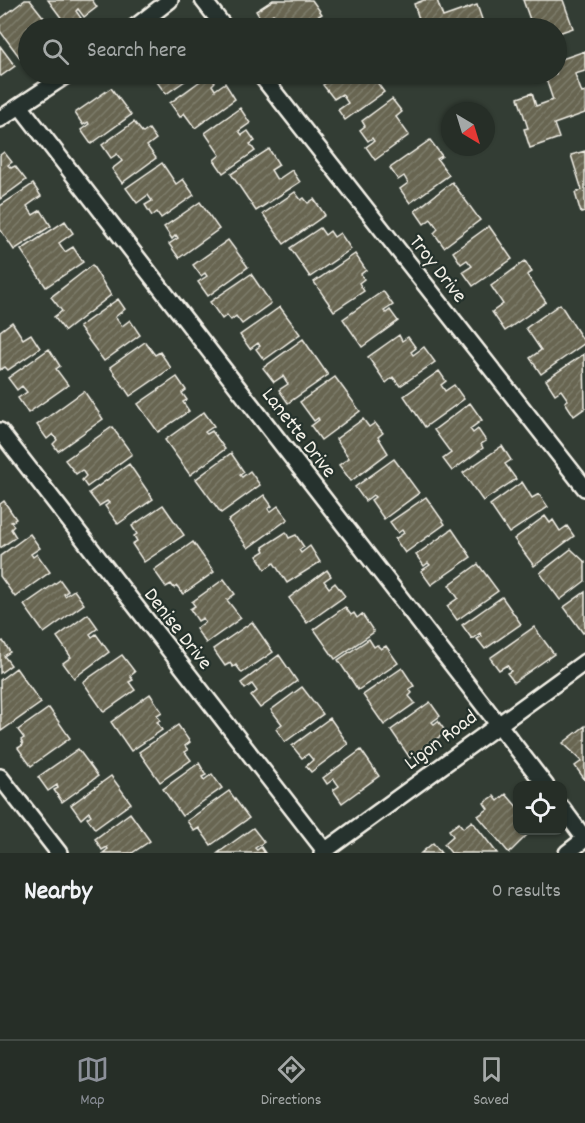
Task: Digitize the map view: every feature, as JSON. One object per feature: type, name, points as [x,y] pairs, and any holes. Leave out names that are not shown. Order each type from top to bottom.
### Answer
[{"type":"street","points":[[148,18],[170,0]]},
{"type":"street","points":[[203,0],[217,18]]},
{"type":"street","points":[[0,118],[53,84]]},
{"type":"street","name":"Troy Drive","points":[[268,84],[585,488]]},
{"type":"street","name":"Lanette Drive","points":[[20,106],[499,722],[542,781]]},
{"type":"street","name":"Denise Drive","points":[[0,431],[323,852]]},
{"type":"street","name":"Ligon Road","points":[[323,852],[499,722],[585,662]]},
{"type":"street","points":[[0,777],[59,853]]},
{"type":"street","points":[[567,815],[585,839],[567,853]]},
{"type":"building","points":[[25,0],[30,0],[44,18],[18,18],[18,55],[0,31],[0,19]]},
{"type":"building","points":[[48,0],[92,0],[97,7],[84,17],[78,9],[76,11],[81,18],[61,18]]},
{"type":"building","points":[[273,0],[312,0],[322,14],[316,18],[276,18],[273,14],[267,18],[260,18],[256,11]]},
{"type":"building","points":[[424,0],[437,0],[443,17],[477,5],[482,18],[419,18],[414,4]]},
{"type":"building","points":[[523,0],[563,0],[573,28],[567,30],[567,18],[529,18]]},
{"type":"building","points":[[0,46],[15,66],[1,76],[0,75]]},
{"type":"building","points":[[585,51],[585,71],[575,74],[582,93],[585,92],[585,113],[554,124],[559,138],[530,148],[524,129],[528,128],[518,98],[532,93],[536,106],[553,100],[548,84],[567,84],[567,57]]},
{"type":"building","points":[[158,84],[180,84],[166,94]]},
{"type":"building","points":[[196,84],[213,84],[215,90],[226,84],[235,99],[195,128],[184,113],[180,117],[170,103]]},
{"type":"building","points":[[378,84],[384,92],[345,120],[338,110],[348,103],[342,94],[334,99],[323,85]]},
{"type":"building","points":[[111,88],[131,115],[91,144],[81,130],[89,124],[88,122],[83,125],[75,113]]},
{"type":"building","points":[[392,99],[402,112],[396,117],[409,135],[375,160],[366,147],[374,141],[372,138],[368,141],[360,130],[365,126],[362,121]]},
{"type":"building","points":[[240,108],[250,123],[239,131],[242,135],[248,131],[255,141],[250,144],[255,151],[223,173],[214,160],[220,155],[205,133]]},
{"type":"building","points":[[134,122],[143,133],[149,129],[156,139],[147,146],[156,158],[122,183],[112,169],[122,161],[117,154],[111,158],[102,145]]},
{"type":"building","points":[[430,140],[442,156],[437,159],[449,175],[410,203],[400,189],[408,183],[404,176],[398,180],[390,168]]},
{"type":"building","points":[[269,149],[279,165],[271,170],[277,180],[292,170],[300,182],[256,211],[231,174]]},
{"type":"building","points":[[585,151],[585,212],[581,213],[575,193],[582,190],[571,155]]},
{"type":"building","points":[[4,152],[12,162],[8,165],[11,168],[15,166],[26,180],[0,199],[0,155]]},
{"type":"building","points":[[162,163],[176,184],[183,179],[194,195],[161,218],[157,212],[152,216],[145,205],[152,201],[148,195],[137,203],[126,188]]},
{"type":"building","points":[[452,182],[480,220],[444,247],[434,233],[438,229],[431,219],[424,224],[415,211]]},
{"type":"building","points":[[33,184],[41,196],[27,206],[33,215],[41,210],[51,226],[14,250],[0,229],[0,206]]},
{"type":"building","points":[[295,192],[301,200],[304,198],[308,203],[314,199],[325,215],[284,244],[263,214]]},
{"type":"building","points":[[200,202],[219,229],[179,258],[169,244],[178,238],[176,235],[172,239],[164,227]]},
{"type":"building","points":[[65,221],[73,233],[59,243],[65,252],[73,247],[83,262],[46,287],[21,250]]},
{"type":"building","points":[[489,226],[512,259],[473,286],[463,272],[472,266],[467,260],[461,264],[453,252]]},
{"type":"building","points":[[320,228],[325,235],[330,231],[334,237],[340,233],[351,249],[310,277],[290,248]]},
{"type":"building","points":[[228,240],[248,267],[208,296],[198,282],[207,276],[205,273],[201,276],[193,265]]},
{"type":"building","points":[[355,254],[366,270],[361,274],[364,279],[359,283],[364,291],[334,311],[314,282]]},
{"type":"building","points":[[525,261],[532,272],[527,275],[546,302],[505,331],[492,312],[503,304],[491,286]]},
{"type":"building","points":[[92,265],[111,295],[65,331],[54,317],[62,311],[51,297]]},
{"type":"building","points":[[251,274],[271,303],[242,324],[236,316],[231,320],[227,315],[222,319],[210,302]]},
{"type":"building","points":[[383,291],[393,305],[384,311],[386,313],[390,310],[398,321],[362,347],[343,319]]},
{"type":"building","points":[[118,299],[125,309],[115,317],[122,326],[130,320],[140,335],[104,361],[79,327]]},
{"type":"building","points":[[560,304],[585,343],[541,374],[530,358],[541,350],[526,328]]},
{"type":"building","points":[[280,307],[300,334],[264,360],[256,349],[260,346],[258,343],[250,349],[240,335]]},
{"type":"building","points":[[12,322],[23,339],[31,334],[40,348],[8,370],[5,367],[0,370],[0,331]]},
{"type":"building","points":[[399,335],[402,341],[408,337],[416,348],[411,352],[413,355],[424,347],[435,362],[400,386],[393,377],[386,383],[368,357]]},
{"type":"building","points":[[303,339],[328,375],[288,403],[279,390],[288,384],[283,376],[274,382],[263,368]]},
{"type":"building","points":[[145,342],[155,355],[160,352],[171,368],[130,396],[110,367]]},
{"type":"building","points":[[49,349],[60,366],[56,369],[68,385],[28,413],[18,398],[27,392],[22,386],[17,390],[8,378]]},
{"type":"building","points":[[584,354],[585,408],[574,416],[561,390],[555,394],[546,380]]},
{"type":"building","points":[[439,371],[446,381],[441,385],[445,391],[454,385],[464,399],[425,427],[404,396]]},
{"type":"building","points":[[177,377],[186,390],[182,393],[187,400],[183,402],[189,411],[158,432],[138,404]]},
{"type":"building","points":[[335,377],[360,411],[321,440],[311,426],[319,420],[318,418],[314,421],[300,402]]},
{"type":"building","points":[[84,391],[103,419],[58,451],[53,444],[57,440],[53,434],[47,439],[37,425]]},
{"type":"building","points":[[470,403],[482,420],[470,429],[473,433],[478,429],[486,441],[481,444],[483,448],[452,471],[443,459],[451,453],[434,430]]},
{"type":"building","points":[[204,412],[214,426],[205,432],[207,434],[212,431],[225,449],[190,475],[165,440]]},
{"type":"building","points":[[363,419],[369,427],[375,423],[383,433],[378,437],[388,453],[351,481],[339,465],[349,458],[336,439]]},
{"type":"building","points":[[112,427],[132,454],[87,487],[82,480],[86,476],[82,470],[76,474],[65,460]]},
{"type":"building","points":[[502,446],[511,460],[505,464],[516,479],[483,501],[463,473]]},
{"type":"building","points":[[231,453],[244,472],[240,475],[242,477],[250,471],[260,485],[221,513],[196,479]]},
{"type":"building","points":[[394,459],[419,493],[384,519],[371,500],[375,497],[373,495],[365,501],[355,487]]},
{"type":"building","points":[[129,464],[153,499],[118,524],[105,506],[109,503],[107,501],[99,506],[89,493]]},
{"type":"building","points":[[522,482],[532,498],[539,494],[548,507],[509,533],[490,505]]},
{"type":"building","points":[[264,495],[272,506],[268,509],[270,512],[278,506],[288,519],[248,548],[228,521]]},
{"type":"building","points":[[426,497],[445,524],[405,553],[395,539],[404,533],[402,530],[398,533],[390,522]]},
{"type":"building","points":[[4,501],[16,519],[11,522],[14,526],[11,529],[16,537],[0,548],[0,504]]},
{"type":"building","points":[[163,505],[184,535],[144,562],[132,544],[137,541],[134,536],[137,534],[132,526]]},
{"type":"building","points":[[545,516],[550,523],[553,520],[560,531],[567,526],[574,536],[534,566],[514,539]]},
{"type":"building","points":[[452,529],[471,557],[431,585],[421,571],[430,565],[428,563],[424,566],[416,555]]},
{"type":"building","points":[[286,532],[289,538],[296,535],[304,547],[299,550],[301,553],[310,546],[320,562],[287,583],[274,563],[265,569],[257,556],[265,551],[263,547]]},
{"type":"building","points":[[30,534],[40,548],[31,554],[33,557],[37,554],[50,572],[15,597],[0,576],[0,556]]},
{"type":"building","points":[[193,542],[214,572],[183,594],[177,586],[174,588],[171,584],[166,587],[154,570]]},
{"type":"building","points":[[571,549],[585,562],[585,581],[560,600],[540,573]]},
{"type":"building","points":[[478,564],[498,591],[457,620],[447,606],[458,598],[449,585]]},
{"type":"building","points":[[327,570],[331,576],[324,581],[329,588],[335,583],[345,596],[307,623],[289,598]]},
{"type":"building","points":[[224,579],[235,594],[227,600],[241,618],[206,643],[196,629],[205,622],[203,618],[198,621],[190,609],[195,606],[192,602]]},
{"type":"building","points":[[60,580],[68,591],[64,594],[65,596],[74,590],[84,604],[44,633],[24,605]]},
{"type":"building","points":[[585,592],[585,632],[583,633],[564,607]]},
{"type":"building","points":[[502,597],[521,624],[485,649],[477,639],[482,636],[480,633],[472,639],[462,625]]},
{"type":"building","points":[[345,607],[351,615],[354,613],[357,618],[362,614],[374,632],[335,659],[314,629]]},
{"type":"building","points":[[88,614],[98,628],[90,634],[92,637],[96,634],[109,652],[74,678],[63,663],[71,657],[57,637]]},
{"type":"building","points":[[252,622],[273,652],[242,673],[236,665],[233,667],[230,663],[225,666],[213,649]]},
{"type":"building","points":[[534,627],[554,654],[514,682],[507,673],[511,671],[507,665],[499,670],[490,658]]},
{"type":"building","points":[[369,639],[374,647],[377,645],[381,649],[386,646],[398,663],[358,690],[338,660]]},
{"type":"building","points":[[3,641],[10,652],[4,656],[11,665],[0,673],[0,643]]},
{"type":"building","points":[[122,655],[135,672],[130,676],[133,680],[129,682],[135,690],[104,712],[83,682]]},
{"type":"building","points":[[279,655],[297,681],[260,708],[251,696],[257,691],[252,684],[245,689],[241,683]]},
{"type":"building","points":[[16,668],[41,703],[1,731],[0,680]]},
{"type":"building","points":[[402,668],[414,686],[409,689],[412,693],[409,696],[415,703],[384,725],[363,695]]},
{"type":"building","points":[[302,687],[323,714],[285,742],[276,729],[282,724],[271,710]]},
{"type":"building","points":[[150,694],[162,712],[157,715],[160,720],[157,722],[162,730],[131,751],[111,722]]},
{"type":"building","points":[[430,702],[440,716],[432,722],[434,724],[438,721],[446,732],[410,758],[391,730]]},
{"type":"building","points":[[49,708],[70,738],[31,766],[18,748],[23,745],[21,740],[24,738],[18,730]]},
{"type":"building","points":[[330,718],[348,744],[311,772],[306,766],[313,760],[308,754],[302,758],[292,746]]},
{"type":"building","points":[[178,725],[190,742],[185,746],[188,750],[185,752],[191,760],[160,782],[139,752]]},
{"type":"building","points":[[585,726],[585,780],[575,766],[582,761],[563,743]]},
{"type":"building","points":[[78,749],[98,776],[62,802],[54,790],[58,788],[57,785],[48,791],[38,777]]},
{"type":"building","points":[[361,750],[379,776],[342,803],[333,790],[339,786],[334,779],[327,784],[323,778]]},
{"type":"building","points":[[199,763],[206,775],[202,777],[204,780],[212,774],[222,788],[182,816],[163,789]]},
{"type":"building","points":[[111,776],[131,803],[95,829],[87,818],[91,815],[89,812],[81,819],[71,805]]},
{"type":"building","points":[[229,791],[249,818],[211,845],[199,828],[194,831],[187,821]]},
{"type":"building","points":[[506,794],[513,802],[513,835],[527,835],[509,853],[478,816],[488,809],[484,803],[494,796],[498,801]]},
{"type":"building","points":[[130,813],[150,841],[132,853],[103,853],[108,849],[107,847],[102,850],[95,839]]},
{"type":"building","points":[[472,821],[497,853],[451,853],[444,844],[453,836],[449,830],[459,823],[463,828]]},
{"type":"building","points":[[253,828],[264,842],[255,848],[257,850],[261,847],[265,853],[218,853]]},
{"type":"building","points":[[433,843],[441,853],[421,853]]}]
